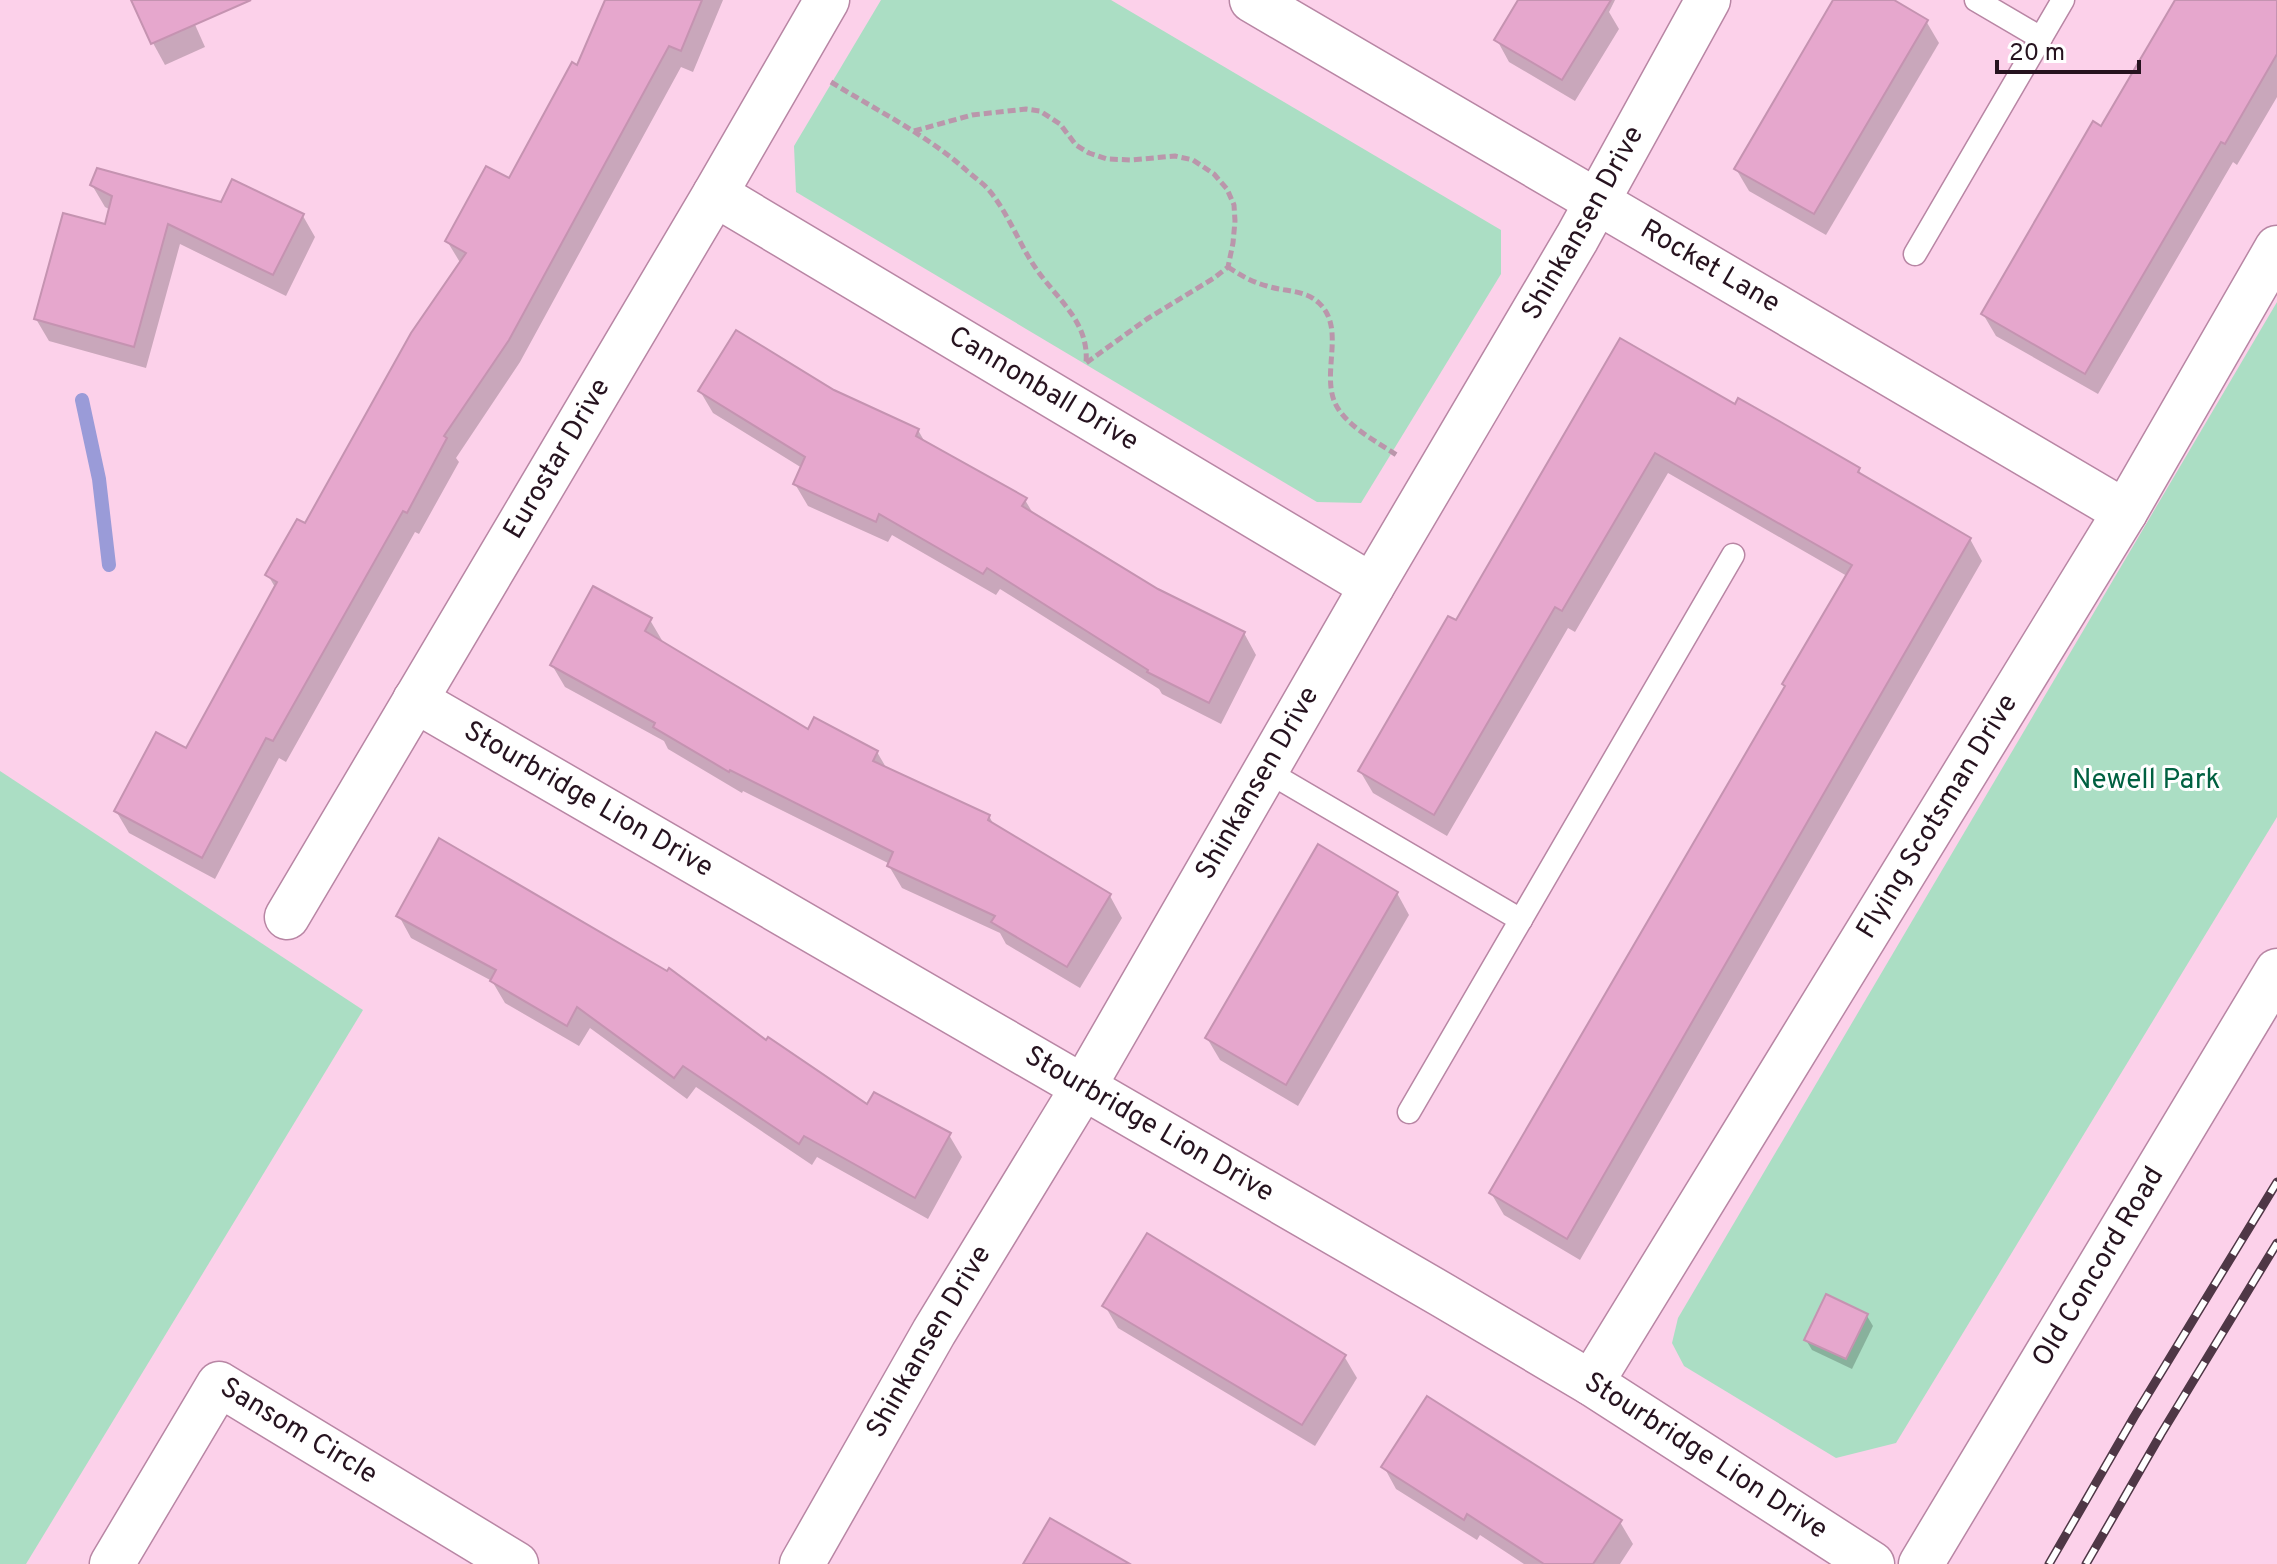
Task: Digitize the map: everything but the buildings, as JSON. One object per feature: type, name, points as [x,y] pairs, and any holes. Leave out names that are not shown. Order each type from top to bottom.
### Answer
[{"type":"street","name":"Eurostar Drive","points":[[287,917],[827,0]]},
{"type":"street","name":"Rocket Lane","points":[[1252,0],[1873,361],[2125,512]]},
{"type":"street","name":"Shinkansen Drive","points":[[802,1564],[934,1332],[1084,1086],[1597,203],[1708,0]]},
{"type":"street","name":"Cannonball Drive","points":[[715,194],[1372,586]]},
{"type":"street","name":"Flying Scotsman Drive","points":[[1591,1383],[2125,512],[2277,248]]},
{"type":"street","name":"Stourbridge Lion Drive","points":[[415,700],[1591,1383],[1872,1564]]},
{"type":"street","name":"Old Concord Road","points":[[1921,1564],[2277,971]]},
{"type":"street","name":"Sansom Circle","points":[[112,1564],[219,1384],[516,1564]]},
{"type":"lane","points":[[1976,0],[2041,38]]},
{"type":"lane","points":[[1915,254],[2063,0]]},
{"type":"lane","points":[[1409,1112],[1733,555]]},
{"type":"lane","points":[[1265,770],[1521,920]]},
{"type":"path","points":[[820,75],[914,131],[988,189],[1027,257],[1071,310],[1085,344],[1085,364],[1147,319],[1228,267],[1233,243],[1234,205],[1227,189],[1214,174],[1193,160],[1175,156],[1107,159],[1076,145],[1060,124],[1040,111],[1026,109],[972,115],[914,131]]},
{"type":"path","points":[[1228,267],[1246,279],[1269,287],[1309,295],[1321,305],[1329,318],[1331,392],[1339,410],[1358,428],[1399,457]]},
{"type":"green space","points":[[881,0],[1111,0],[1501,230],[1501,274],[1361,503],[1317,502],[796,192],[794,146]]},
{"type":"green space","name":"Newell Park","points":[[2277,302],[2277,817],[1896,1443],[1836,1458],[1684,1366],[1672,1343],[1678,1318]]},
{"type":"green space","points":[[0,771],[363,1010],[26,1564],[0,1564]]},
{"type":"waterway","points":[[82,400],[99,479],[109,565]]},
{"type":"railway","points":[[2049,1564],[2277,1182]]},
{"type":"railway","points":[[2086,1564],[2277,1243]]}]
